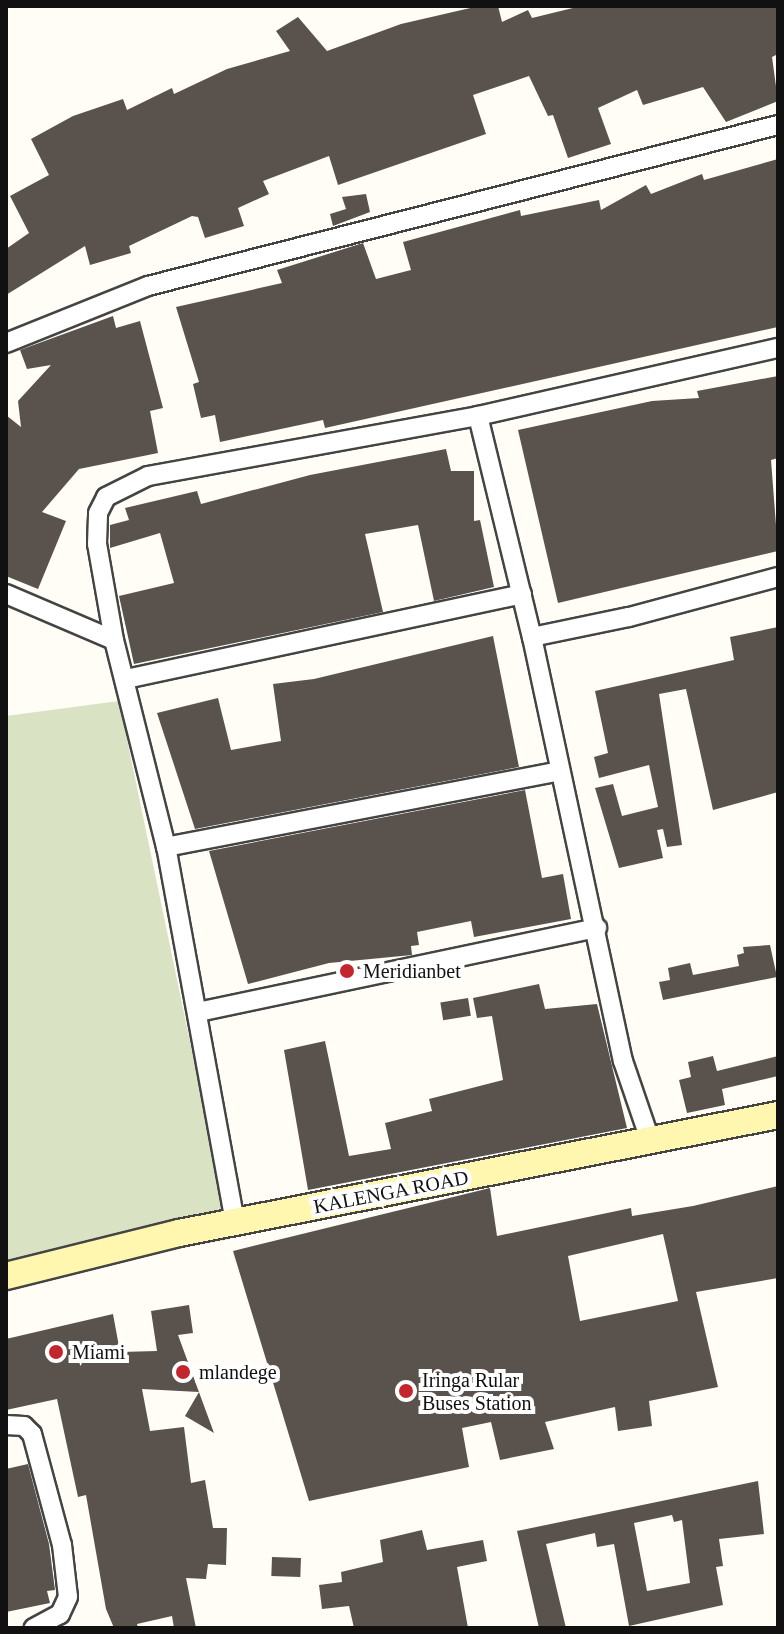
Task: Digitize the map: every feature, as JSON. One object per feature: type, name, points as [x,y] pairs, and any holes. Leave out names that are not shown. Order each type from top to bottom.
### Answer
[{"type":"main road","name":"KALENGA ROAD","points":[[6,1276],[235,1222],[651,1143],[778,1115]]},
{"type":"street","points":[[6,343],[148,286],[778,125]]},
{"type":"street","points":[[235,1222],[166,847],[114,640],[97,544],[98,513],[118,486],[148,476],[478,416],[778,348]]},
{"type":"street","points":[[478,416],[532,637],[559,771],[597,928],[623,1061],[651,1143]]},
{"type":"street","points":[[532,637],[778,577]]},
{"type":"street","points":[[6,594],[114,640]]},
{"type":"street","points":[[126,679],[522,594]]},
{"type":"street","points":[[166,847],[559,771]]},
{"type":"street","points":[[198,1012],[597,928]]},
{"type":"street","points":[[6,1425],[24,1426],[32,1434],[62,1545],[68,1597],[60,1614],[34,1628]]},
{"type":"green space","points":[[119,701],[231,1239],[6,1281],[6,716]]},
{"type":"building","points":[[479,6],[498,6],[502,22],[528,10],[532,18],[581,6],[778,6],[778,54],[772,57],[778,101],[726,122],[703,87],[643,105],[637,90],[598,108],[611,144],[568,158],[553,115],[548,116],[529,76],[473,95],[486,134],[338,185],[329,156],[263,181],[269,194],[238,208],[244,226],[205,238],[198,217],[192,216],[129,246],[131,253],[90,265],[85,246],[6,295],[6,249],[29,233],[10,196],[49,175],[31,139],[73,116],[123,99],[127,110],[172,88],[174,94],[227,69],[290,51],[276,31],[298,17],[327,51],[401,24]]},
{"type":"building","points":[[778,159],[778,327],[325,428],[323,420],[220,442],[215,415],[201,418],[193,384],[199,382],[176,307],[282,283],[277,270],[363,243],[376,279],[411,270],[403,242],[520,210],[521,216],[599,200],[601,210],[646,185],[651,194],[702,174],[704,180]]},
{"type":"building","points":[[366,194],[370,212],[333,226],[330,214],[346,209],[342,197]]},
{"type":"building","points":[[113,316],[116,328],[140,321],[163,408],[150,411],[158,453],[79,469],[42,512],[66,521],[38,589],[6,576],[6,415],[21,427],[18,401],[51,365],[27,369],[20,350]]},
{"type":"building","points":[[778,376],[778,458],[771,460],[778,551],[558,603],[518,430],[652,401],[699,398],[697,391]]},
{"type":"building","points":[[446,449],[451,471],[474,471],[474,521],[480,520],[494,587],[434,601],[418,525],[365,534],[383,612],[134,664],[119,596],[174,583],[160,533],[110,548],[110,525],[129,520],[125,508],[197,491],[201,504],[310,475]]},
{"type":"building","points":[[778,627],[778,792],[713,810],[686,689],[659,694],[682,845],[667,847],[663,829],[657,830],[663,858],[619,868],[595,788],[613,784],[622,816],[658,807],[649,765],[599,778],[594,757],[608,753],[595,691],[734,660],[730,637]]},
{"type":"building","points":[[493,636],[519,767],[195,829],[157,713],[218,698],[231,750],[281,741],[273,684],[314,679]]},
{"type":"building","points":[[525,790],[542,878],[563,874],[571,919],[474,937],[471,921],[417,932],[419,945],[411,946],[412,955],[329,963],[248,984],[209,851]]},
{"type":"building","points":[[770,945],[777,977],[663,1000],[659,982],[670,980],[668,968],[690,963],[693,975],[739,966],[737,955],[744,953],[743,947]]},
{"type":"building","points":[[539,984],[545,1009],[597,1004],[627,1128],[308,1190],[284,1050],[325,1041],[349,1156],[391,1149],[385,1123],[432,1111],[429,1099],[503,1080],[492,1016],[477,1018],[473,998]]},
{"type":"building","points":[[468,998],[471,1016],[443,1020],[440,1002]]},
{"type":"building","points":[[713,1056],[717,1071],[778,1056],[778,1076],[722,1089],[725,1105],[687,1113],[679,1080],[691,1077],[688,1062]]},
{"type":"building","name":"Iringa Rular Buses Station","points":[[778,1186],[778,1278],[696,1292],[718,1387],[649,1401],[652,1426],[618,1431],[615,1407],[545,1422],[554,1449],[500,1460],[491,1422],[462,1428],[469,1467],[309,1501],[233,1251],[490,1188],[497,1236],[631,1208],[632,1216],[693,1206]],"holes":[[[663,1234],[678,1301],[580,1321],[568,1256]]]},
{"type":"building","points":[[189,1305],[193,1333],[178,1335],[199,1392],[142,1389],[150,1431],[184,1427],[191,1483],[205,1480],[213,1528],[227,1528],[226,1565],[208,1564],[206,1579],[186,1578],[196,1628],[174,1628],[172,1616],[137,1624],[138,1628],[114,1628],[106,1609],[86,1495],[78,1497],[57,1399],[6,1410],[6,1339],[113,1314],[120,1352],[157,1351],[151,1311]]},
{"type":"building","points":[[199,1392],[214,1433],[185,1416]]},
{"type":"building","points":[[28,1464],[49,1544],[55,1590],[47,1591],[50,1603],[6,1612],[6,1469]]},
{"type":"building","points":[[758,1481],[764,1534],[719,1539],[723,1566],[716,1567],[723,1605],[629,1626],[614,1544],[597,1547],[595,1533],[546,1544],[566,1628],[539,1628],[517,1531]],"holes":[[[672,1515],[674,1522],[682,1520],[690,1583],[647,1591],[634,1523]]]},
{"type":"building","points":[[422,1530],[427,1550],[483,1540],[487,1561],[457,1567],[468,1628],[354,1628],[349,1606],[322,1609],[319,1585],[342,1582],[341,1572],[383,1562],[380,1540]]},
{"type":"building","points":[[272,1557],[301,1558],[300,1577],[271,1576]]},
{"type":"place","name":"Meridianbet","points":[[347,971]]},
{"type":"place","name":"Miami","points":[[56,1352]]},
{"type":"place","name":"mlandege","points":[[183,1372]]},
{"type":"place","name":"Iringa Rular Buses Station","points":[[406,1391]]}]
